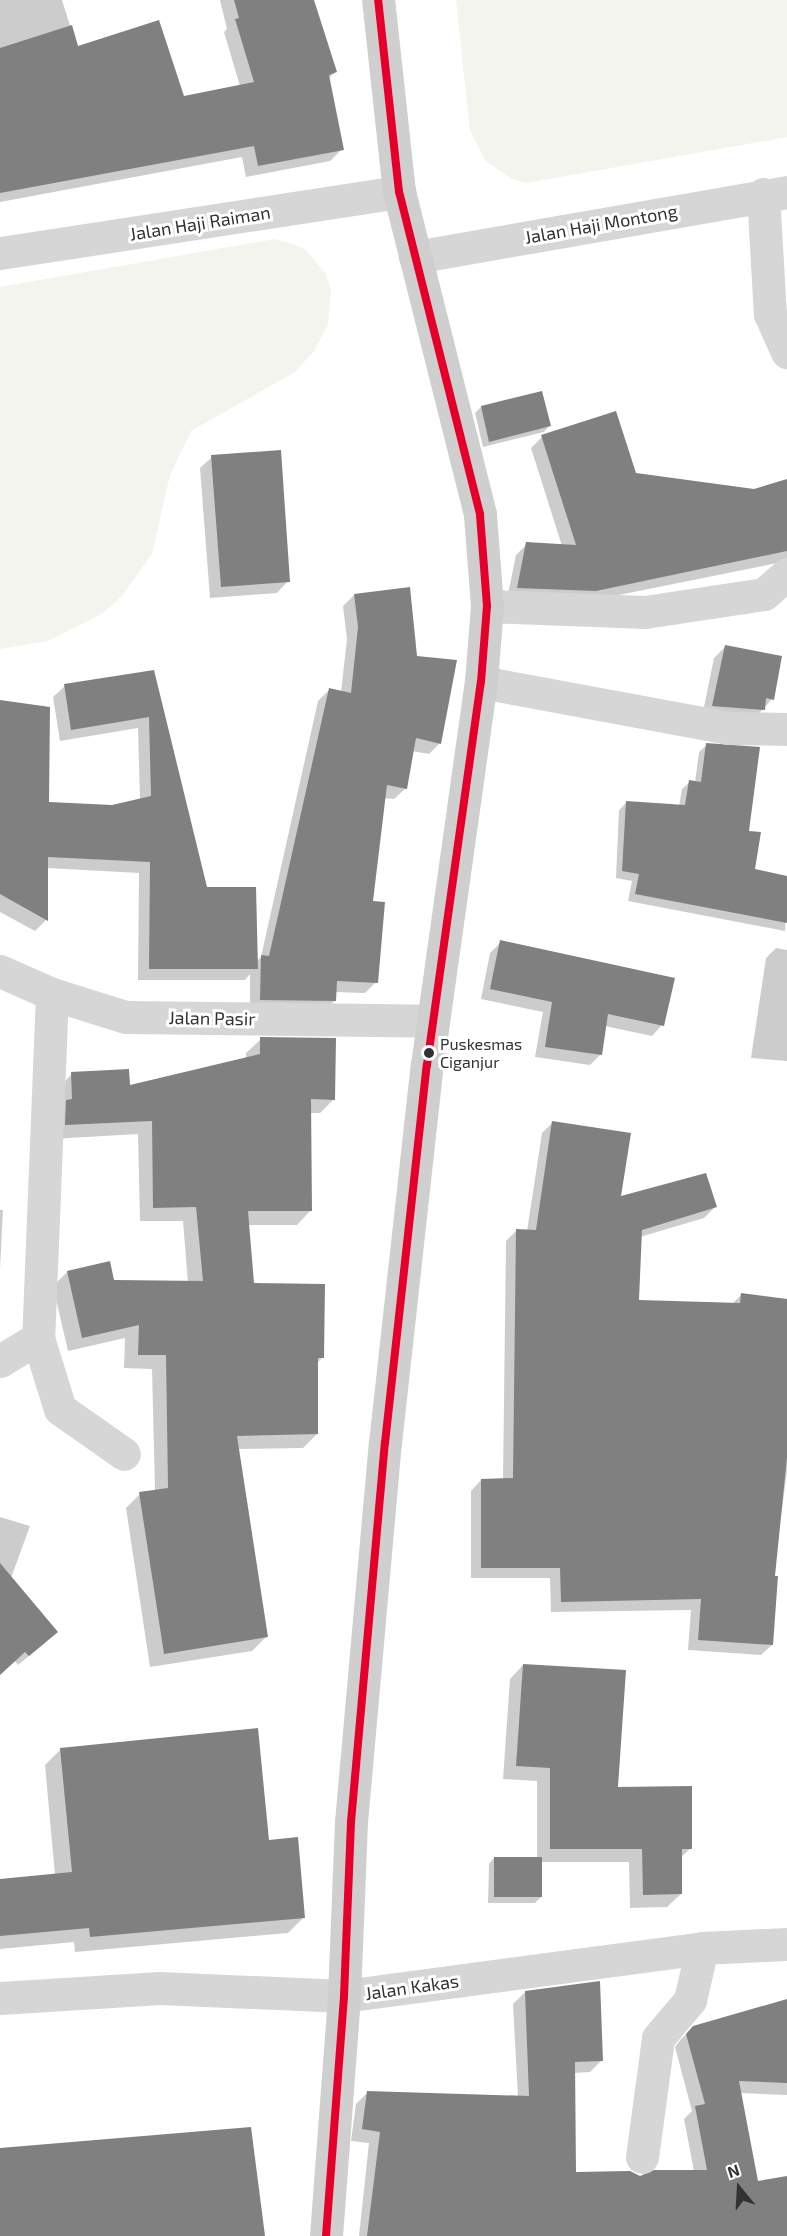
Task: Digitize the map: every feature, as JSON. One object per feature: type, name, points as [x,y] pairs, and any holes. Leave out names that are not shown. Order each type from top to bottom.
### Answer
[{"type":"main road","points":[[326,2236],[345,1996],[358,1739],[387,1431],[433,1021],[481,682],[487,606],[480,514],[399,192],[378,0]]},
{"type":"street","name":"Jalan Haji Raiman","points":[[0,253],[399,192]]},
{"type":"street","name":"Jalan Haji Montong","points":[[416,257],[775,193]]},
{"type":"street","points":[[775,193],[770,314],[787,352]]},
{"type":"street","points":[[487,606],[645,612],[764,594],[787,574]]},
{"type":"street","points":[[481,682],[728,728],[787,729]]},
{"type":"street","name":"Jalan Pasir","points":[[0,970],[52,994],[126,1017],[433,1021]]},
{"type":"street","points":[[52,994],[38,1338],[60,1408],[124,1454]]},
{"type":"street","points":[[0,1361],[38,1338]]},
{"type":"street","name":"Jalan Kakas","points":[[0,1998],[160,1988],[345,1996],[702,1948],[787,1944]]},
{"type":"street","points":[[642,2157],[658,2038],[690,2000],[702,1948]]},
{"type":"shaded area","points":[[456,0],[787,0],[787,137],[526,183],[512,179],[486,161],[470,131]]},
{"type":"shaded area","points":[[275,239],[304,248],[326,274],[331,289],[328,324],[314,351],[295,372],[191,431],[170,475],[152,554],[122,596],[103,613],[48,641],[0,649],[0,287]]},
{"type":"building","points":[[234,0],[314,0],[337,72],[329,75],[344,150],[258,166],[254,146],[0,193],[0,48],[72,25],[78,46],[159,20],[184,96],[254,82],[235,19],[239,18]]},
{"type":"building","points":[[542,391],[551,426],[489,442],[481,406]]},
{"type":"building","points":[[616,411],[636,473],[754,489],[787,479],[787,551],[596,591],[517,588],[526,542],[576,545],[541,435]]},
{"type":"building","points":[[281,450],[290,582],[221,587],[211,455]]},
{"type":"building","points":[[410,587],[417,656],[457,660],[441,744],[416,738],[407,789],[387,785],[373,901],[385,902],[378,983],[337,981],[336,1001],[260,1000],[261,955],[269,956],[329,688],[351,693],[358,627],[354,594]]},
{"type":"building","points":[[725,645],[782,656],[774,700],[766,698],[765,710],[712,706]]},
{"type":"building","points":[[154,670],[207,887],[256,887],[258,969],[149,969],[150,862],[48,857],[48,921],[0,894],[0,700],[50,707],[49,802],[112,805],[151,796],[149,717],[71,730],[64,684]]},
{"type":"building","points":[[706,743],[760,747],[749,831],[761,832],[755,869],[787,876],[787,923],[635,894],[639,874],[622,871],[626,801],[685,805],[689,780],[701,782]]},
{"type":"building","points":[[500,940],[675,978],[664,1026],[608,1014],[602,1055],[545,1047],[552,1002],[490,989]]},
{"type":"building","points":[[260,1037],[336,1038],[335,1100],[311,1099],[312,1211],[248,1211],[254,1283],[325,1284],[324,1358],[318,1358],[318,1434],[237,1436],[268,1637],[164,1654],[139,1492],[168,1488],[166,1355],[138,1355],[139,1325],[82,1338],[67,1271],[110,1261],[114,1280],[203,1281],[196,1207],[153,1208],[152,1121],[65,1125],[66,1100],[72,1099],[71,1072],[129,1069],[130,1085],[260,1054]]},
{"type":"building","points":[[552,1121],[631,1133],[621,1196],[706,1173],[717,1207],[642,1230],[639,1300],[740,1303],[741,1293],[787,1299],[787,1457],[775,1576],[778,1576],[773,1645],[698,1640],[701,1599],[561,1602],[560,1568],[481,1568],[481,1479],[513,1478],[516,1229],[536,1230]]},
{"type":"building","points":[[0,1563],[58,1632],[29,1656],[25,1652],[0,1675]]},
{"type":"building","points":[[523,1664],[626,1670],[618,1787],[692,1786],[692,1849],[682,1849],[682,1894],[643,1895],[642,1849],[550,1849],[550,1768],[516,1766]]},
{"type":"building","points":[[258,1728],[269,1840],[298,1837],[305,1918],[90,1937],[89,1928],[0,1936],[0,1879],[72,1872],[60,1748]]},
{"type":"building","points":[[494,1857],[542,1857],[542,1897],[494,1897]]},
{"type":"building","points":[[600,1981],[603,2061],[575,2062],[576,2172],[630,2171],[640,2176],[654,2170],[707,2170],[695,2106],[705,2104],[686,2034],[693,2026],[787,1999],[787,2083],[739,2081],[758,2181],[787,2176],[787,2236],[367,2236],[380,2132],[362,2129],[367,2091],[529,2096],[525,1991]]},
{"type":"building","points":[[251,2127],[265,2236],[0,2236],[0,2148]]},
{"type":"transit line","points":[[326,2236],[344,1996],[351,1822],[385,1443],[427,1065],[481,682],[487,606],[480,514],[399,192],[378,0]]},
{"type":"place","name":"Puskesmas Ciganjur","points":[[429,1053]]}]
